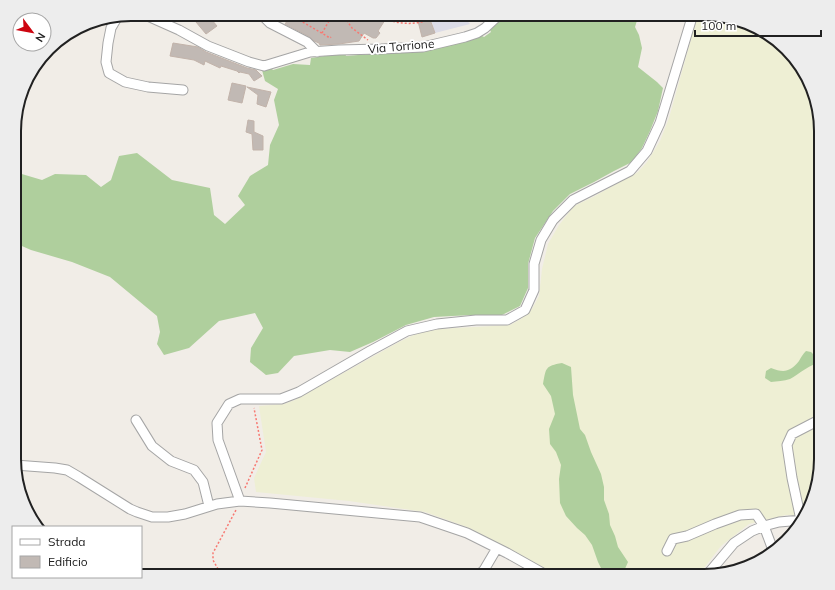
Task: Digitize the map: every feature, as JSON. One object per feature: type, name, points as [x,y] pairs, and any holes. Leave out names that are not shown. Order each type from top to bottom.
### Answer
[{"type":"street","name":"Via Torrione","points":[[159,21],[208,46],[249,62],[264,66],[310,52],[423,47],[478,33],[492,21]]},
{"type":"street","points":[[269,21],[307,42],[318,52]]},
{"type":"street","points":[[240,502],[218,440],[217,423],[230,404],[240,399],[281,400],[299,392],[407,331],[437,324],[476,320],[507,320],[525,310],[534,290],[534,264],[541,240],[553,220],[573,200],[630,171],[648,151],[660,123],[691,21]]},
{"type":"street","points":[[114,22],[111,28],[106,62],[109,73],[125,82],[148,87],[183,90]]},
{"type":"street","points":[[136,420],[152,446],[170,461],[194,470],[203,482],[209,506]]},
{"type":"street","points":[[800,513],[792,478],[787,445],[792,434],[814,423]]},
{"type":"street","points":[[21,466],[67,470],[79,476],[130,509],[152,517],[184,514],[209,506],[240,502],[270,503],[420,517],[467,533],[535,569]]},
{"type":"street","points":[[667,551],[673,539],[687,536],[740,515],[756,514],[764,526],[771,546]]},
{"type":"street","points":[[713,568],[734,543],[752,531],[779,522],[796,521]]},
{"type":"street","points":[[485,569],[497,548]]},
{"type":"path","points":[[300,21],[330,38],[331,37]]},
{"type":"path","points":[[321,33],[329,21]]},
{"type":"path","points":[[347,21],[352,28],[369,41]]},
{"type":"path","points":[[392,21],[415,24],[426,21]]},
{"type":"path","points":[[245,488],[262,450],[252,400]]},
{"type":"path","points":[[218,569],[213,560],[213,553],[240,502]]},
{"type":"green space","points":[[499,21],[637,21],[635,27],[639,35],[642,48],[638,67],[663,88],[658,111],[650,131],[642,148],[632,162],[570,194],[553,211],[535,238],[528,264],[528,288],[520,306],[502,315],[434,317],[406,325],[350,352],[330,350],[294,356],[278,373],[266,375],[250,362],[251,348],[263,328],[255,313],[219,321],[189,348],[164,355],[157,344],[160,332],[157,316],[110,277],[72,262],[21,246],[21,174],[42,180],[55,174],[86,175],[101,187],[111,180],[119,156],[137,153],[172,180],[210,188],[214,215],[225,224],[245,205],[238,196],[250,176],[268,165],[270,145],[279,125],[274,100],[278,89],[265,81],[262,70],[271,68],[273,70],[293,64],[310,65],[311,58],[345,53],[346,56],[407,51],[482,36],[484,37],[491,32],[490,30]]},
{"type":"green space","points":[[696,21],[712,21],[733,25],[746,29],[759,36],[777,48],[787,58],[803,82],[808,95],[814,123],[814,467],[808,495],[799,516],[786,515],[749,524],[721,546],[703,569],[546,569],[467,527],[425,512],[349,501],[256,492],[254,478],[266,452],[259,406],[284,404],[295,400],[418,333],[439,329],[510,325],[521,319],[532,309],[539,296],[542,269],[548,244],[559,225],[574,206],[638,172],[647,162],[660,141],[669,118]]},
{"type":"green space","points":[[806,351],[811,352],[814,355],[814,364],[788,380],[771,382],[765,378],[766,371],[771,368],[780,371],[790,369]]},
{"type":"green space","points":[[562,363],[571,367],[573,395],[580,429],[585,435],[601,474],[604,487],[604,500],[609,514],[610,525],[618,547],[628,562],[625,569],[602,569],[592,545],[585,535],[566,516],[560,503],[559,479],[561,465],[556,452],[550,444],[549,429],[555,414],[551,396],[543,384],[546,371],[552,365]]},
{"type":"shaded area","points":[[431,21],[467,21],[470,24],[435,33]]},
{"type":"building","points":[[213,21],[217,26],[206,34],[196,22]]},
{"type":"building","points":[[287,21],[384,21],[378,31],[380,33],[376,38],[364,33],[359,41],[320,45],[310,37],[285,24]]},
{"type":"building","points":[[418,21],[431,21],[435,33],[422,37]]},
{"type":"building","points":[[173,43],[198,47],[206,52],[256,70],[262,76],[254,81],[249,74],[239,73],[221,66],[220,68],[205,61],[204,65],[194,60],[170,56]]},
{"type":"building","points":[[232,83],[246,86],[242,103],[228,100]]},
{"type":"building","points":[[247,87],[271,92],[266,107],[257,104],[258,95]]},
{"type":"building","points":[[248,120],[254,121],[254,132],[263,136],[263,150],[253,150],[252,134],[246,132]]}]
